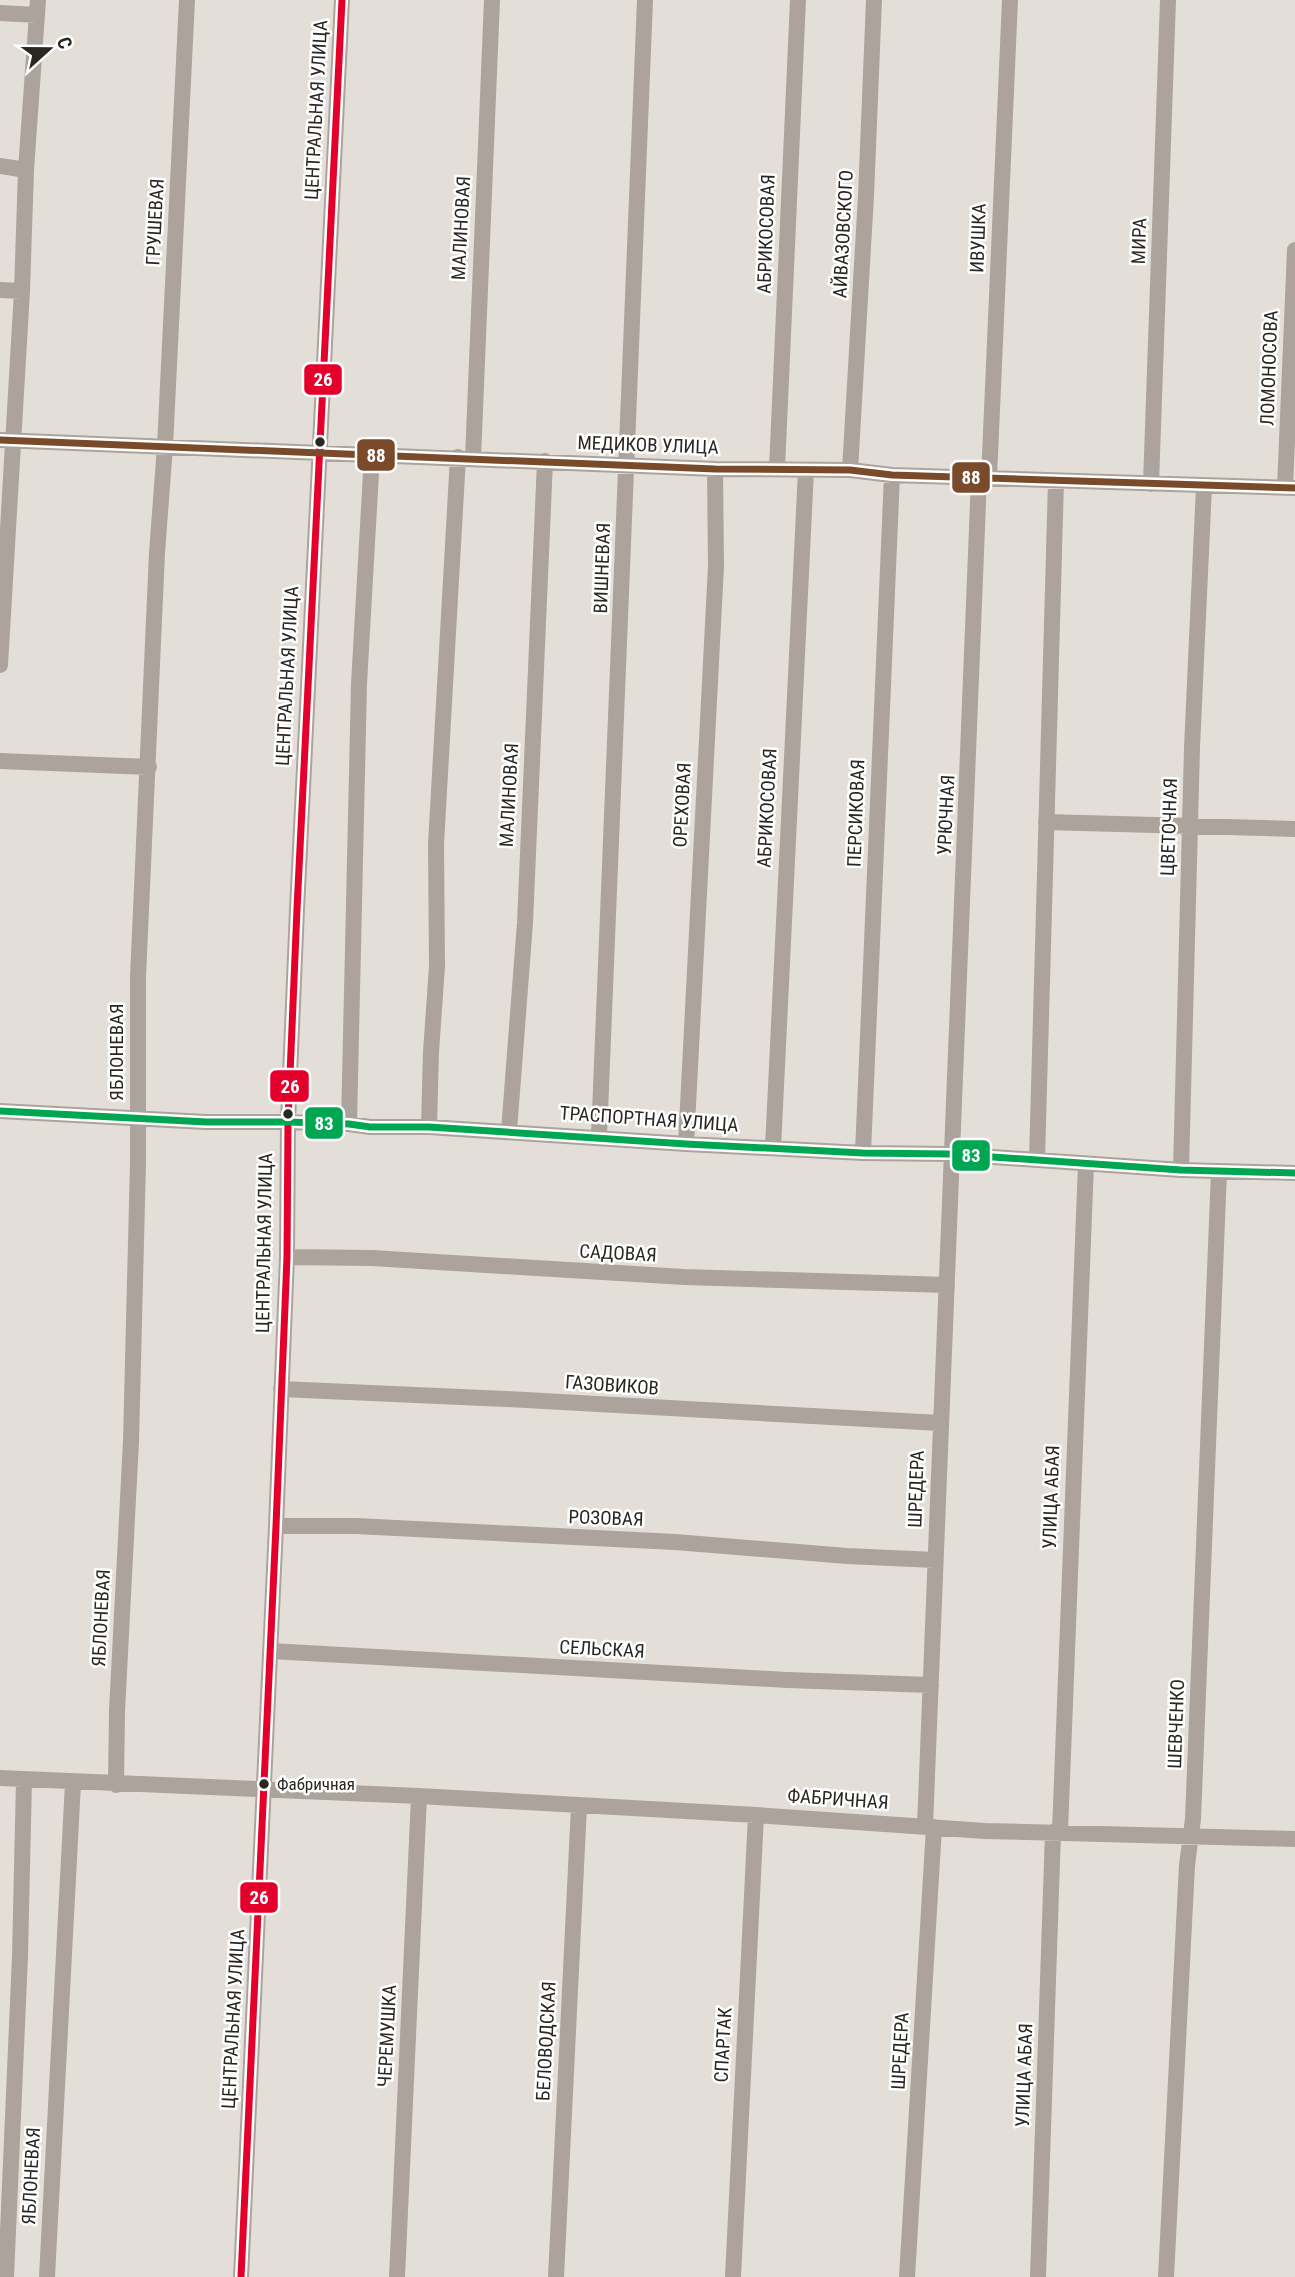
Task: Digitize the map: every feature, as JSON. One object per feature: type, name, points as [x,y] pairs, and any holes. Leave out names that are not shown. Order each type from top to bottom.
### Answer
[{"type":"street","name":"ГРУШЕВАЯ","points":[[165,446],[187,0]]},
{"type":"street","name":"ЦЕНТРАЛЬНАЯ УЛИЦА","points":[[241,2277],[271,1651],[287,1257],[288,1122],[318,454],[342,0]]},
{"type":"street","name":"МАЛИНОВАЯ","points":[[429,1127],[430,1052],[437,966],[436,844],[465,458],[492,0]]},
{"type":"street","name":"ВИШНЕВАЯ","points":[[599,1137],[645,0]]},
{"type":"street","name":"АБРИКОСОВАЯ","points":[[777,469],[797,0]]},
{"type":"street","name":"АЙВАЗОВСКОГО","points":[[850,471],[874,0]]},
{"type":"street","name":"ИВУШКА","points":[[984,478],[1010,0]]},
{"type":"street","name":"МИРА","points":[[1151,484],[1168,0]]},
{"type":"street","points":[[0,13],[38,7],[26,170],[22,291],[6,440],[0,664]]},
{"type":"street","points":[[0,166],[26,170]]},
{"type":"street","name":"ЛОМОНОСОВА","points":[[1290,488],[1295,250]]},
{"type":"street","points":[[0,290],[22,291]]},
{"type":"street","name":"МЕДИКОВ УЛИЦА","points":[[6,440],[715,469],[850,471],[892,475],[1290,488]]},
{"type":"street","name":"ЯБЛОНЕВАЯ","points":[[116,1785],[131,1441],[138,977],[157,553],[165,446]]},
{"type":"street","points":[[349,1124],[359,684],[372,455]]},
{"type":"street","name":"МАЛИНОВАЯ","points":[[509,1131],[524,923],[545,461]]},
{"type":"street","name":"ОРЕХОВАЯ","points":[[686,1144],[716,566],[715,469]]},
{"type":"street","name":"АБРИКОСОВАЯ","points":[[773,1149],[806,470]]},
{"type":"street","name":"ПЕРСИКОВАЯ","points":[[863,1153],[892,475]]},
{"type":"street","name":"УРЮЧНАЯ","points":[[950,1154],[984,478]]},
{"type":"street","points":[[1037,1160],[1056,481]]},
{"type":"street","name":"ЦВЕТОЧНАЯ","points":[[1181,1170],[1199,569],[1205,486]]},
{"type":"street","points":[[0,761],[149,767]]},
{"type":"street","points":[[1046,822],[1295,829]]},
{"type":"street","name":"ТРАСПОРТНАЯ УЛИЦА","points":[[0,1111],[206,1122],[429,1127],[773,1149],[950,1154],[1181,1170],[1295,1173]]},
{"type":"street","name":"ШРЕДЕРА","points":[[907,2277],[930,1826],[934,1560],[947,1285],[950,1154]]},
{"type":"street","name":"УЛИЦА АБАЯ","points":[[1038,2277],[1086,1164]]},
{"type":"street","name":"ШЕВЧЕНКО","points":[[1166,2277],[1190,1835],[1219,1171]]},
{"type":"street","name":"САДОВАЯ","points":[[287,1257],[372,1258],[684,1278],[947,1285]]},
{"type":"street","name":"ГАЗОВИКОВ","points":[[281,1389],[940,1423]]},
{"type":"street","name":"РОЗОВАЯ","points":[[276,1526],[356,1526],[675,1542],[934,1560]]},
{"type":"street","name":"СЕЛЬСКАЯ","points":[[271,1651],[773,1679],[931,1685]]},
{"type":"street","name":"ФАБРИЧНАЯ","points":[[0,1778],[419,1796],[985,1831],[1295,1839]]},
{"type":"street","points":[[6,2277],[20,1956],[24,1780]]},
{"type":"street","name":"ЯБЛОНЕВАЯ","points":[[47,2277],[73,1783]]},
{"type":"street","name":"ЧЕРЕМУШКА","points":[[397,2277],[419,1796]]},
{"type":"street","name":"БЕЛОВОДСКАЯ","points":[[555,2277],[579,1806]]},
{"type":"street","name":"СПАРТАК","points":[[733,2277],[756,1815]]},
{"type":"transit line","name":"26","points":[[241,2277],[276,1526],[297,909],[342,0]]},
{"type":"transit line","name":"88","points":[[0,440],[715,469],[850,470],[892,475],[1295,488]]},
{"type":"transit line","name":"83","points":[[0,1111],[206,1122],[429,1127],[686,1144],[863,1153],[950,1154],[1181,1170],[1295,1173]]},
{"type":"place","name":"Фабричная","points":[[264,1784]]}]
